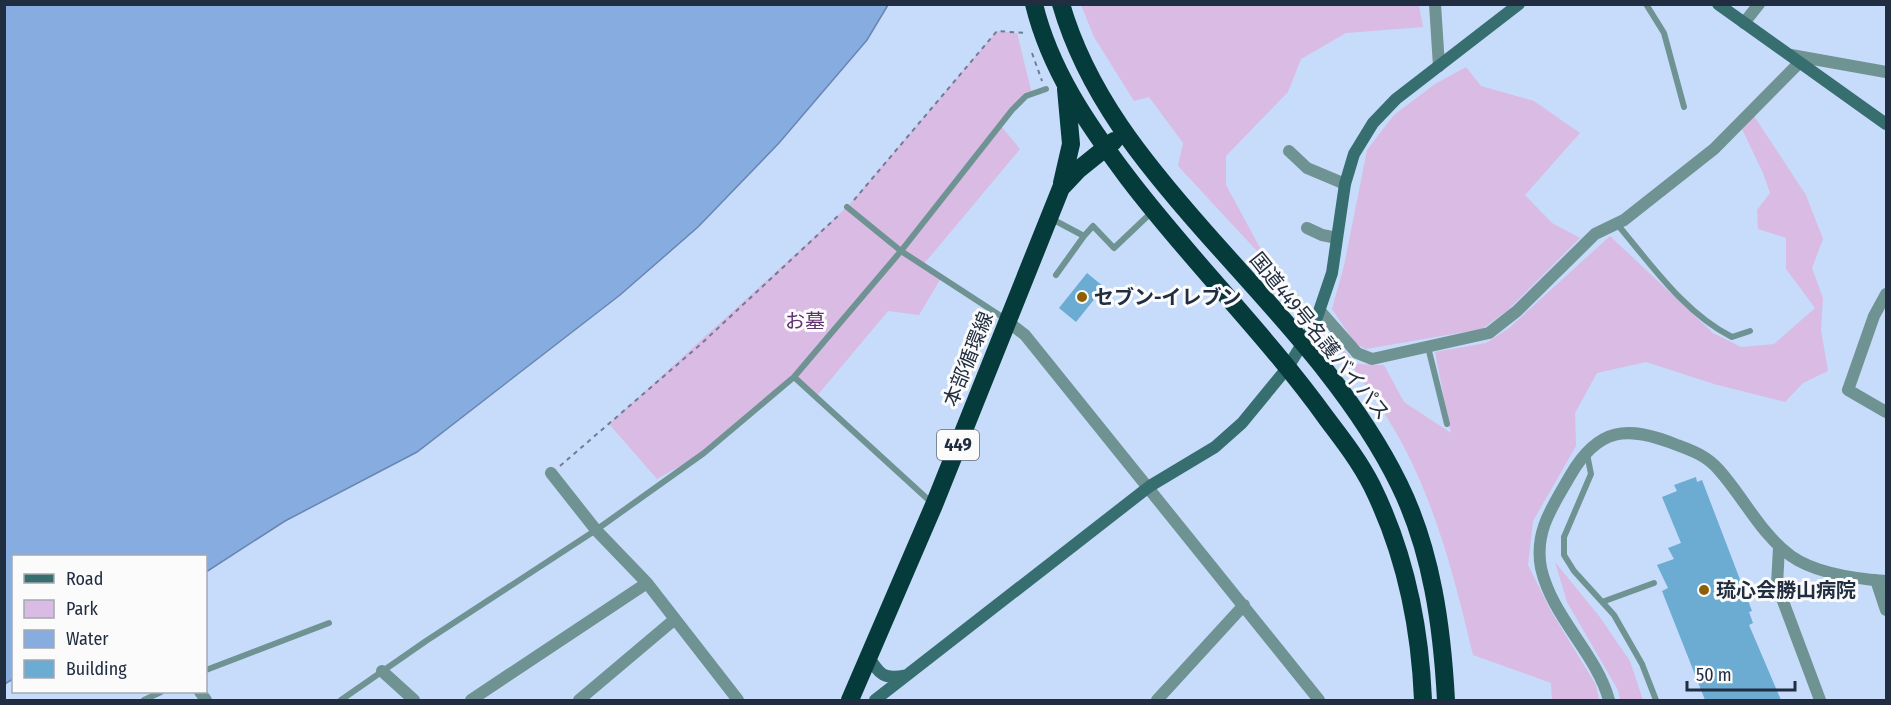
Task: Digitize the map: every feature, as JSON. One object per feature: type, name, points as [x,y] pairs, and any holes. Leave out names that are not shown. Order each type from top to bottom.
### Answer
[{"type":"highway","points":[[1034,4],[1041,34],[1065,86],[1104,146],[1154,211],[1288,368],[1363,471],[1389,527],[1413,606],[1423,700]]},
{"type":"highway","points":[[1061,4],[1075,47],[1087,73],[1125,134]]},
{"type":"highway","points":[[1061,188],[1071,144],[1065,86]]},
{"type":"highway","name":"本部循環線","points":[[850,700],[934,505],[1061,188],[1104,146],[1125,134]]},
{"type":"highway","name":"国道449号名護バイパス","points":[[1125,134],[1156,177],[1303,346],[1377,443],[1400,486],[1422,544],[1436,602],[1446,700]]},
{"type":"street","points":[[1435,4],[1439,66]]},
{"type":"street","points":[[874,700],[1150,486],[1215,447],[1242,423],[1288,368],[1303,346],[1320,311],[1332,273],[1345,184],[1354,154],[1372,123],[1396,99],[1519,4]]},
{"type":"street","points":[[1718,4],[1887,124]]},
{"type":"street","points":[[1744,23],[1759,4]]},
{"type":"street","points":[[1795,58],[1887,72]]},
{"type":"street","points":[[1320,311],[1357,354],[1372,359],[1489,333],[1516,311],[1595,234],[1616,224],[1714,149],[1795,58]]},
{"type":"street","points":[[1289,151],[1307,168],[1345,184]]},
{"type":"street","points":[[1306,228],[1337,238]]},
{"type":"street","points":[[1887,294],[1874,316],[1848,390],[1887,412]]},
{"type":"street","points":[[1007,321],[1025,335],[1150,486],[1319,700]]},
{"type":"street","points":[[1609,700],[1604,683],[1554,600],[1542,572],[1539,556],[1540,537],[1548,513],[1586,450],[1601,440],[1621,433],[1662,439],[1705,456],[1719,469],[1772,542],[1794,558],[1850,578],[1881,581],[1887,610]]},
{"type":"street","points":[[552,473],[596,530],[647,583],[738,700]]},
{"type":"street","points":[[1779,547],[1777,585],[1820,700]]},
{"type":"street","points":[[471,700],[647,583]]},
{"type":"street","points":[[1157,700],[1244,605]]},
{"type":"street","points":[[579,700],[675,619]]},
{"type":"street","points":[[868,656],[878,672],[883,675],[892,678],[909,675]]},
{"type":"street","points":[[382,671],[414,700]]},
{"type":"lane","points":[[1646,4],[1664,33],[1684,107]]},
{"type":"lane","points":[[341,700],[596,530],[704,453],[794,376],[901,250],[1012,110],[1026,96],[1046,89]]},
{"type":"lane","points":[[847,207],[901,250],[1007,321]]},
{"type":"lane","points":[[1056,275],[1093,226],[1114,248],[1154,211]]},
{"type":"lane","points":[[1049,217],[1084,236]]},
{"type":"lane","points":[[1616,224],[1683,300],[1718,330],[1732,337],[1750,331]]},
{"type":"lane","points":[[1428,346],[1447,424]]},
{"type":"lane","points":[[794,376],[934,505]]},
{"type":"lane","points":[[1586,450],[1591,474],[1564,537],[1564,555],[1574,571],[1614,615],[1642,664],[1656,700]]},
{"type":"lane","points":[[1602,602],[1654,583]]},
{"type":"lane","points":[[207,670],[329,623]]},
{"type":"lane","points":[[144,700],[159,693]]},
{"type":"path","points":[[552,473],[701,344],[847,207],[997,32],[1026,34]]},
{"type":"green space","points":[[1081,5],[1419,5],[1423,27],[1346,33],[1301,59],[1288,92],[1226,156],[1226,185],[1259,246],[1282,278],[1178,166],[1183,143],[1149,97],[1134,101],[1094,37]]},
{"type":"green space","name":"お墓","points":[[997,31],[1017,33],[1032,94],[1000,125],[1020,149],[923,265],[941,278],[919,315],[888,311],[816,397],[794,377],[704,453],[657,479],[609,424],[847,207]]},
{"type":"green space","points":[[1466,67],[1481,86],[1534,101],[1580,133],[1525,195],[1552,223],[1580,238],[1507,311],[1482,329],[1366,349],[1355,343],[1332,309],[1344,266],[1367,150],[1394,115],[1435,84]]},
{"type":"green space","points":[[1754,116],[1806,195],[1823,239],[1812,268],[1823,298],[1821,330],[1828,371],[1803,383],[1785,402],[1714,384],[1646,362],[1597,373],[1575,413],[1576,446],[1533,521],[1528,565],[1551,611],[1596,685],[1599,700],[1552,700],[1551,683],[1473,655],[1445,549],[1416,472],[1388,418],[1331,336],[1357,364],[1384,365],[1404,402],[1451,433],[1435,352],[1486,343],[1509,328],[1610,236],[1713,333],[1741,347],[1774,344],[1815,308],[1786,269],[1786,238],[1758,229],[1757,210],[1770,193],[1742,129]]},
{"type":"green space","points":[[1555,562],[1599,616],[1630,661],[1643,700],[1620,700],[1618,690],[1567,602]]},
{"type":"water","points":[[5,4],[888,4],[867,40],[779,143],[698,227],[620,295],[417,452],[285,521],[207,571],[207,555],[12,555],[12,680],[5,684]]},
{"type":"building","name":"セブン-イレブン","points":[[1087,273],[1104,287],[1076,322],[1059,308]]},
{"type":"building","name":"琉心会勝山病院","points":[[1696,477],[1697,482],[1702,480],[1752,611],[1749,612],[1753,623],[1749,625],[1781,700],[1705,700],[1662,591],[1668,588],[1657,565],[1674,559],[1668,548],[1681,543],[1662,497],[1677,491],[1674,485]]},
{"type":"place","name":"セブン-イレブン","points":[[1082,297]]},
{"type":"place","name":"琉心会勝山病院","points":[[1704,590]]}]
